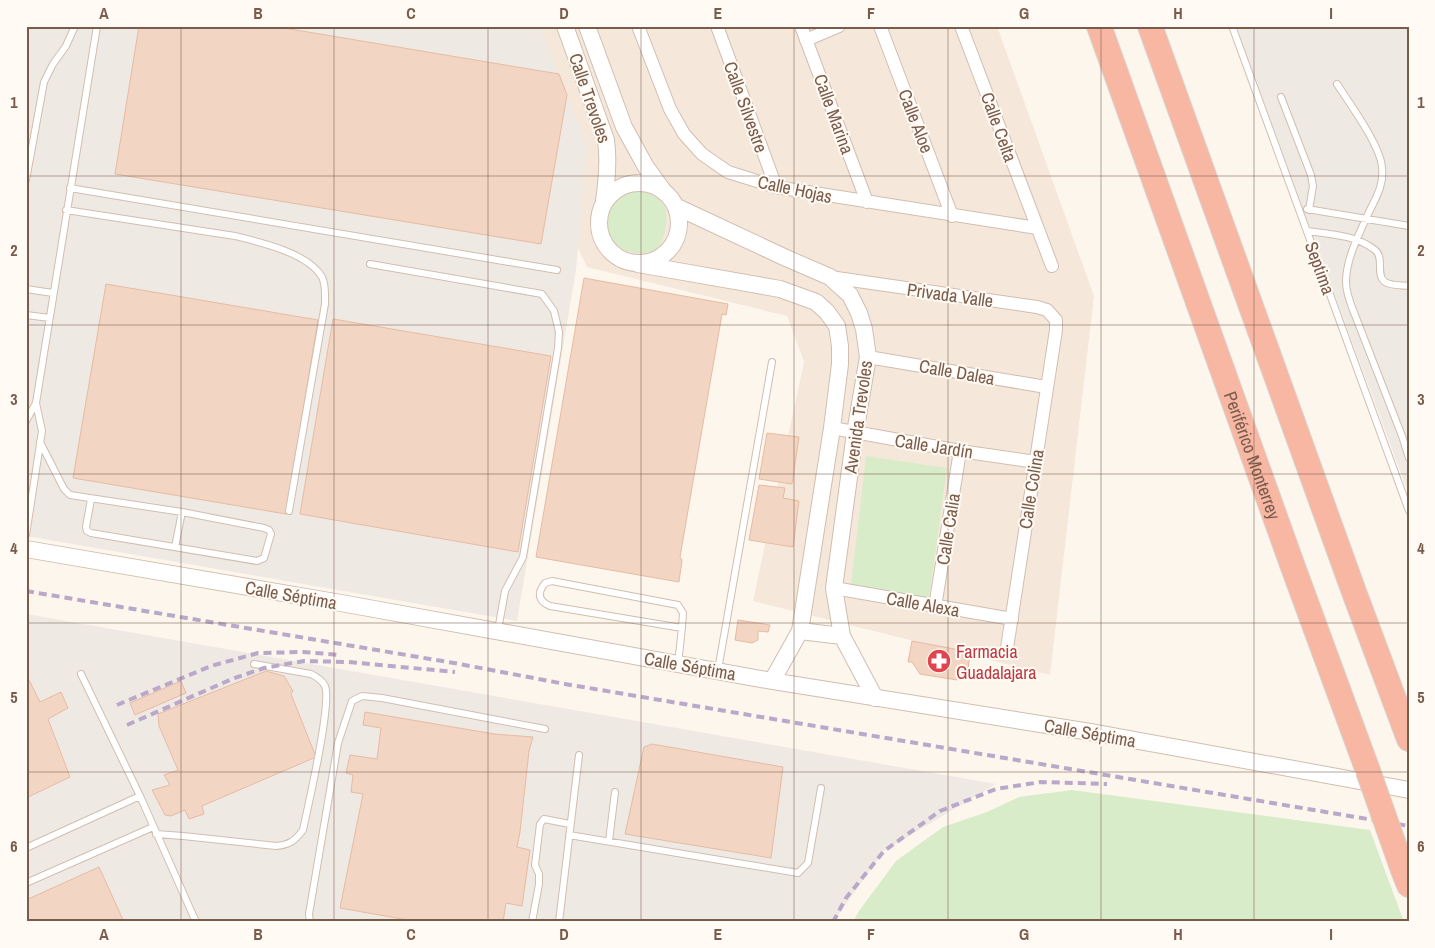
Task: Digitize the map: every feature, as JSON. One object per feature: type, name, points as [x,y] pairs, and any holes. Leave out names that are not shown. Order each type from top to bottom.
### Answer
[{"type":"highway","name":"Periférico Monterrey","points":[[1099,26],[1292,567],[1361,776],[1406,877]]},
{"type":"highway","points":[[1150,26],[1347,574],[1409,739]]},
{"type":"street","name":"Calle Trevoles","points":[[565,26],[606,140],[608,170],[604,201]]},
{"type":"street","name":"Calle Trevoles","points":[[587,26],[624,127],[646,168],[662,189]]},
{"type":"street","name":"Calle Hojas","points":[[638,26],[670,109],[684,134],[712,162],[728,172],[776,187],[1036,228]]},
{"type":"street","name":"Calle Silvestre","points":[[717,26],[776,187]]},
{"type":"street","name":"Calle Marina","points":[[801,26],[867,202]]},
{"type":"street","points":[[806,40],[839,26]]},
{"type":"street","name":"Calle Aloe","points":[[880,26],[952,216]]},
{"type":"street","name":"Calle Celta","points":[[961,26],[1052,266]]},
{"type":"street","points":[[630,182],[646,182],[662,189],[671,197],[677,208],[680,227],[672,246],[657,259],[638,264],[624,261],[611,253],[602,242],[598,228],[598,214],[604,201],[615,189],[630,182]]},
{"type":"street","name":"Avenida Trevoles","points":[[677,208],[830,277],[850,295],[859,312],[864,329],[868,358],[855,433],[834,588],[842,636],[875,698]]},
{"type":"street","name":"Avenida Trevoles","points":[[638,264],[799,294],[816,302],[827,312],[836,326],[840,346],[840,364],[832,428],[800,631],[772,681]]},
{"type":"street","name":"Privada Valle","points":[[830,277],[1037,307],[1047,310],[1052,314],[1056,320],[1056,330]]},
{"type":"street","name":"Calle Colina","points":[[1007,648],[1056,330]]},
{"type":"street","name":"Calle Dalea","points":[[868,358],[1046,387]]},
{"type":"street","name":"Calle Jardín","points":[[832,428],[960,451],[1036,462]]},
{"type":"street","name":"Calle Calia","points":[[935,607],[960,451]]},
{"type":"street","name":"Calle Séptima","points":[[26,549],[772,681],[1361,776],[1409,790]]},
{"type":"street","name":"Calle Alexa","points":[[834,588],[1012,619]]},
{"type":"street","points":[[800,631],[842,636]]},
{"type":"lane","points":[[26,180],[44,82],[53,64],[66,46],[74,26]]},
{"type":"lane","points":[[26,421],[36,403],[97,26]]},
{"type":"lane","name":"Septima","points":[[1232,26],[1409,511]]},
{"type":"lane","points":[[1337,84],[1373,142],[1382,166],[1382,185],[1357,241],[1349,264],[1346,282],[1349,297],[1409,458]]},
{"type":"lane","points":[[1281,97],[1311,175],[1313,186],[1309,210]]},
{"type":"lane","points":[[70,188],[557,270]]},
{"type":"lane","points":[[1298,208],[1409,226]]},
{"type":"lane","points":[[66,210],[226,234],[255,241],[295,256],[311,265],[322,277],[325,289],[325,304],[289,510]]},
{"type":"lane","points":[[1307,231],[1337,235],[1369,247],[1378,254],[1382,278],[1385,282],[1409,286]]},
{"type":"lane","points":[[370,264],[542,294],[554,311],[558,332],[558,348],[523,557],[505,591],[498,631]]},
{"type":"lane","points":[[26,289],[53,294]]},
{"type":"lane","points":[[26,315],[50,318]]},
{"type":"lane","points":[[718,671],[772,362]]},
{"type":"lane","points":[[26,535],[27,516],[42,431],[36,403]]},
{"type":"lane","points":[[40,442],[64,489],[70,495],[182,512],[264,528],[269,530],[271,534],[266,554],[261,561],[253,561],[91,533],[87,531],[86,527],[92,499]]},
{"type":"lane","points":[[175,547],[182,512]]},
{"type":"lane","points":[[678,663],[682,628],[683,613],[678,605],[552,581],[545,583],[539,593],[540,599],[544,604],[550,606],[682,628]]},
{"type":"lane","points":[[156,834],[276,846],[287,845],[296,840],[303,830],[324,719],[327,697],[325,686],[319,678],[311,674],[254,664]]},
{"type":"lane","points":[[81,674],[140,796],[196,922]]},
{"type":"lane","points":[[310,922],[309,914],[338,742],[352,701],[362,696],[382,698],[545,729]]},
{"type":"lane","points":[[559,922],[579,755]]},
{"type":"lane","points":[[569,835],[798,873],[808,863],[822,788]]},
{"type":"lane","points":[[608,841],[615,792]]},
{"type":"lane","points":[[26,848],[140,796]]},
{"type":"lane","points":[[532,922],[539,884],[539,874],[535,865],[540,824],[544,819],[570,824]]},
{"type":"lane","points":[[26,883],[153,827]]},
{"type":"shaded area","points":[[26,26],[540,26],[587,147],[576,270],[517,621],[26,536]]},
{"type":"shaded area","points":[[538,26],[997,26],[1094,296],[1050,675],[753,601],[804,362],[787,316],[587,267],[570,232]]},
{"type":"shaded area","points":[[1235,26],[1409,26],[1409,495]]},
{"type":"shaded area","points":[[26,614],[996,784],[884,851],[833,922],[26,922]]},
{"type":"green space","points":[[638,191],[656,197],[664,206],[667,216],[664,235],[659,246],[650,252],[644,253],[632,252],[615,244],[608,234],[607,228],[611,209],[618,198]]},
{"type":"green space","points":[[866,456],[947,468],[929,598],[851,585]]},
{"type":"green space","points":[[1072,790],[1370,830],[1404,922],[853,922],[896,861],[943,827],[987,812],[1019,797]]},
{"type":"building","points":[[139,26],[272,26],[559,74],[567,95],[541,244],[115,174]]},
{"type":"building","points":[[584,278],[728,304],[726,315],[722,314],[680,557],[682,560],[679,582],[536,557]]},
{"type":"building","points":[[106,284],[318,320],[286,514],[73,478]]},
{"type":"building","points":[[333,319],[551,356],[518,552],[300,514]]},
{"type":"building","points":[[767,433],[799,437],[792,484],[759,479]]},
{"type":"building","points":[[759,485],[785,488],[783,498],[799,501],[793,547],[749,540]]},
{"type":"building","points":[[738,620],[770,625],[768,632],[758,631],[758,640],[752,643],[735,640]]},
{"type":"building","points":[[912,641],[970,652],[967,679],[957,676],[957,680],[920,674],[912,662],[908,662]]},
{"type":"building","points":[[266,671],[284,676],[293,691],[291,694],[316,757],[202,806],[204,814],[189,819],[185,810],[171,816],[165,815],[152,790],[170,785],[164,775],[178,770],[159,726],[158,714]]},
{"type":"building","points":[[26,674],[40,702],[61,692],[68,708],[48,719],[70,777],[26,798]]},
{"type":"building","points":[[181,681],[186,693],[135,715],[130,703]]},
{"type":"building","points":[[365,712],[494,734],[533,737],[529,751],[517,847],[530,850],[522,906],[506,903],[503,922],[419,922],[340,908],[363,794],[351,792],[353,775],[346,773],[350,755],[377,759],[381,728],[363,725]]},
{"type":"building","points":[[652,744],[783,767],[771,858],[625,834],[644,747]]},
{"type":"building","points":[[99,867],[124,922],[26,922],[26,900]]},
{"type":"railway","points":[[26,591],[1409,826]]},
{"type":"railway","points":[[117,705],[211,666],[258,653],[303,652],[341,655]]},
{"type":"railway","points":[[127,725],[232,679],[264,668],[304,661],[348,662],[455,672]]},
{"type":"railway","points":[[833,922],[846,898],[884,851],[940,811],[996,789],[1041,782],[1107,784]]},
{"type":"place","name":"Farmacia Guadalajara","points":[[939,661]]}]
